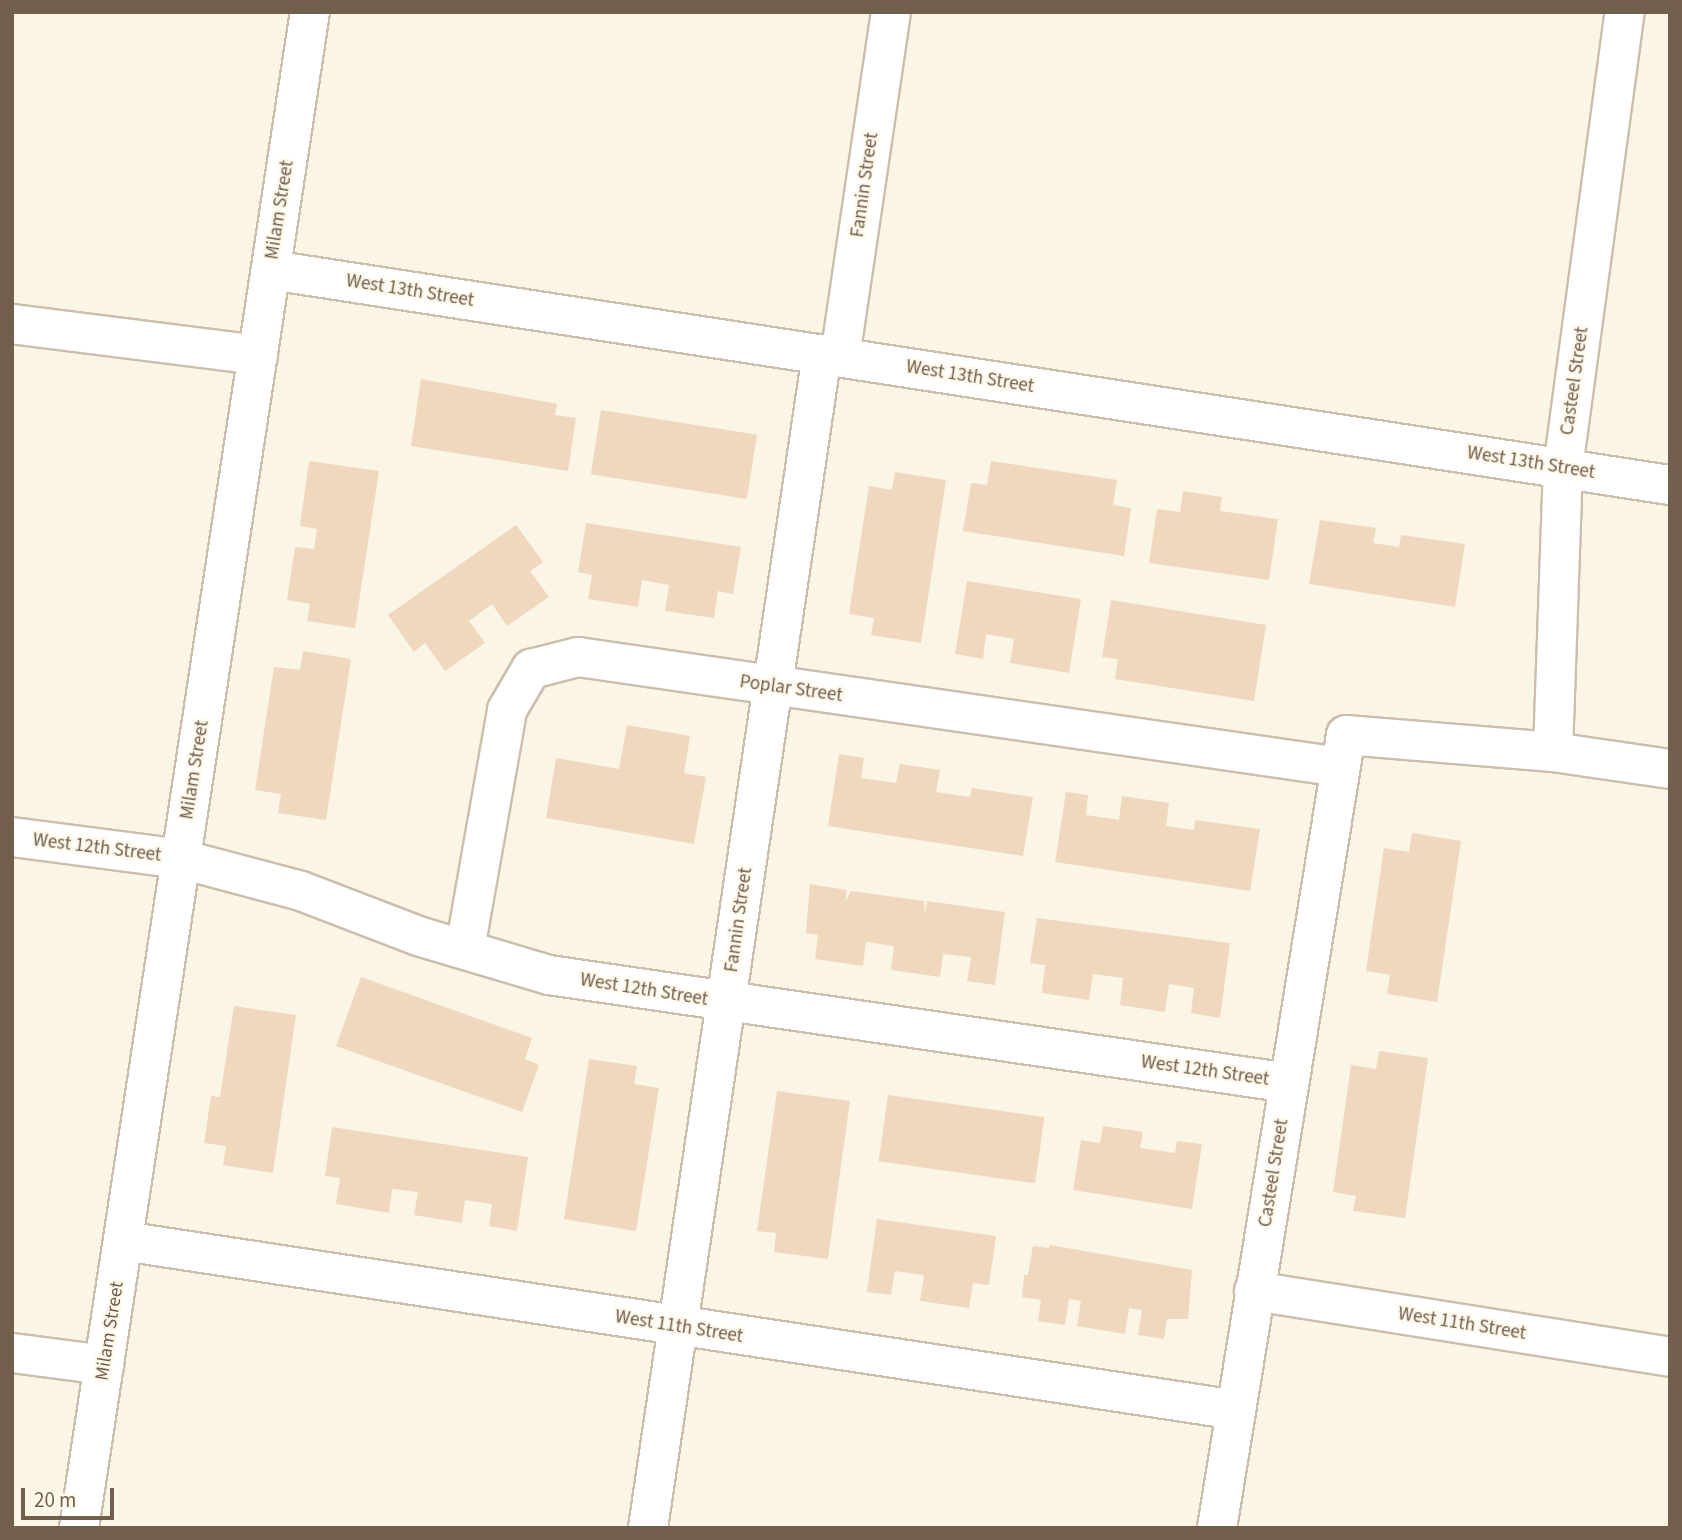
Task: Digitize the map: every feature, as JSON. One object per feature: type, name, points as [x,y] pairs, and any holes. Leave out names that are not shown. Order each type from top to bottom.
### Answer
[{"type":"street","name":"Milam Street","points":[[79,1528],[310,12]]},
{"type":"street","name":"Fannin Street","points":[[648,1528],[773,687],[891,12]]},
{"type":"street","name":"Casteel Street","points":[[1553,752],[1563,468],[1625,12]]},
{"type":"street","name":"West 13th Street","points":[[271,270],[1670,485]]},
{"type":"street","points":[[12,324],[258,355]]},
{"type":"street","name":"Poplar Street","points":[[465,950],[507,710],[531,669],[578,657],[773,687],[1343,751]]},
{"type":"street","name":"Casteel Street","points":[[1217,1528],[1343,751]]},
{"type":"street","points":[[1343,751],[1553,752],[1670,769]]},
{"type":"street","name":"West 12th Street","points":[[12,838],[181,859],[301,891],[465,950],[549,975],[1289,1083]]},
{"type":"street","name":"West 11th Street","points":[[123,1241],[679,1328],[1236,1410]]},
{"type":"street","name":"West 11th Street","points":[[1254,1291],[1670,1357]]},
{"type":"street","points":[[12,1353],[104,1365]]},
{"type":"building","points":[[421,379],[557,404],[555,415],[576,418],[568,471],[411,446]]},
{"type":"building","points":[[601,410],[757,435],[747,499],[591,474]]},
{"type":"building","points":[[309,461],[379,471],[355,628],[307,621],[310,604],[287,600],[295,547],[314,549],[317,529],[300,526]]},
{"type":"building","points":[[991,461],[1117,480],[1113,505],[1131,508],[1124,556],[963,531],[971,483],[987,485]]},
{"type":"building","points":[[895,472],[946,480],[921,643],[871,635],[874,618],[849,614],[869,486],[892,490]]},
{"type":"building","points":[[1183,491],[1222,497],[1220,511],[1278,519],[1269,580],[1149,563],[1157,509],[1180,512]]},
{"type":"building","points":[[1320,520],[1376,528],[1373,543],[1399,547],[1401,535],[1465,544],[1455,607],[1309,584]]},
{"type":"building","points":[[586,523],[741,547],[733,594],[718,591],[714,618],[665,611],[669,585],[642,580],[638,607],[588,599],[592,575],[578,572]]},
{"type":"building","points":[[516,525],[543,562],[530,571],[549,597],[507,626],[492,604],[469,621],[485,643],[445,671],[425,643],[414,652],[388,615]]},
{"type":"building","points":[[967,581],[1081,599],[1069,673],[1010,663],[1014,639],[986,634],[983,659],[955,654]]},
{"type":"building","points":[[1111,600],[1266,625],[1254,701],[1115,679],[1118,659],[1102,657]]},
{"type":"building","points":[[303,651],[351,659],[326,820],[278,813],[281,794],[255,790],[274,667],[300,670]]},
{"type":"building","points":[[627,725],[690,736],[684,773],[706,777],[694,844],[546,818],[556,758],[619,769]]},
{"type":"building","points":[[839,754],[864,758],[861,778],[896,783],[900,764],[940,770],[936,792],[970,797],[972,788],[1033,797],[1023,856],[828,826]]},
{"type":"building","points":[[1066,792],[1088,795],[1086,815],[1119,820],[1122,796],[1169,803],[1166,826],[1194,830],[1195,820],[1260,829],[1250,891],[1055,862]]},
{"type":"building","points":[[1412,833],[1461,841],[1437,1002],[1387,994],[1390,975],[1366,971],[1384,848],[1409,852]]},
{"type":"building","points":[[810,884],[847,890],[845,903],[851,891],[924,901],[925,915],[927,901],[1005,912],[995,985],[967,981],[971,957],[943,954],[940,977],[891,970],[894,946],[866,942],[863,966],[815,959],[818,935],[806,933]]},
{"type":"building","points":[[1037,918],[1230,943],[1220,1018],[1191,1013],[1194,988],[1169,984],[1165,1012],[1120,1005],[1123,978],[1093,974],[1089,1000],[1042,993],[1045,965],[1030,963]]},
{"type":"building","points":[[361,977],[532,1038],[525,1059],[539,1065],[522,1112],[336,1046]]},
{"type":"building","points":[[234,1006],[296,1015],[273,1173],[223,1165],[226,1146],[204,1143],[211,1096],[220,1097]]},
{"type":"building","points":[[1379,1051],[1428,1058],[1405,1218],[1353,1211],[1356,1196],[1333,1192],[1351,1065],[1376,1069]]},
{"type":"building","points":[[589,1059],[637,1066],[634,1084],[659,1088],[636,1231],[564,1219]]},
{"type":"building","points":[[777,1091],[850,1101],[828,1259],[774,1252],[776,1233],[757,1231]]},
{"type":"building","points":[[888,1095],[1044,1117],[1035,1183],[879,1161]]},
{"type":"building","points":[[1103,1126],[1143,1132],[1140,1148],[1175,1153],[1177,1141],[1202,1144],[1192,1209],[1073,1190],[1081,1140],[1100,1143]]},
{"type":"building","points":[[332,1127],[528,1157],[517,1231],[489,1226],[492,1204],[465,1200],[462,1223],[414,1215],[418,1192],[392,1189],[389,1213],[336,1204],[340,1178],[325,1176]]},
{"type":"building","points":[[877,1219],[996,1236],[989,1285],[973,1283],[969,1308],[920,1301],[924,1275],[895,1271],[891,1295],[867,1292]]},
{"type":"building","points":[[1050,1245],[1192,1270],[1188,1319],[1167,1319],[1164,1339],[1138,1335],[1142,1310],[1129,1308],[1125,1334],[1077,1326],[1081,1301],[1069,1299],[1065,1325],[1038,1321],[1041,1300],[1022,1297],[1024,1275],[1028,1275],[1033,1246],[1049,1248]]}]
